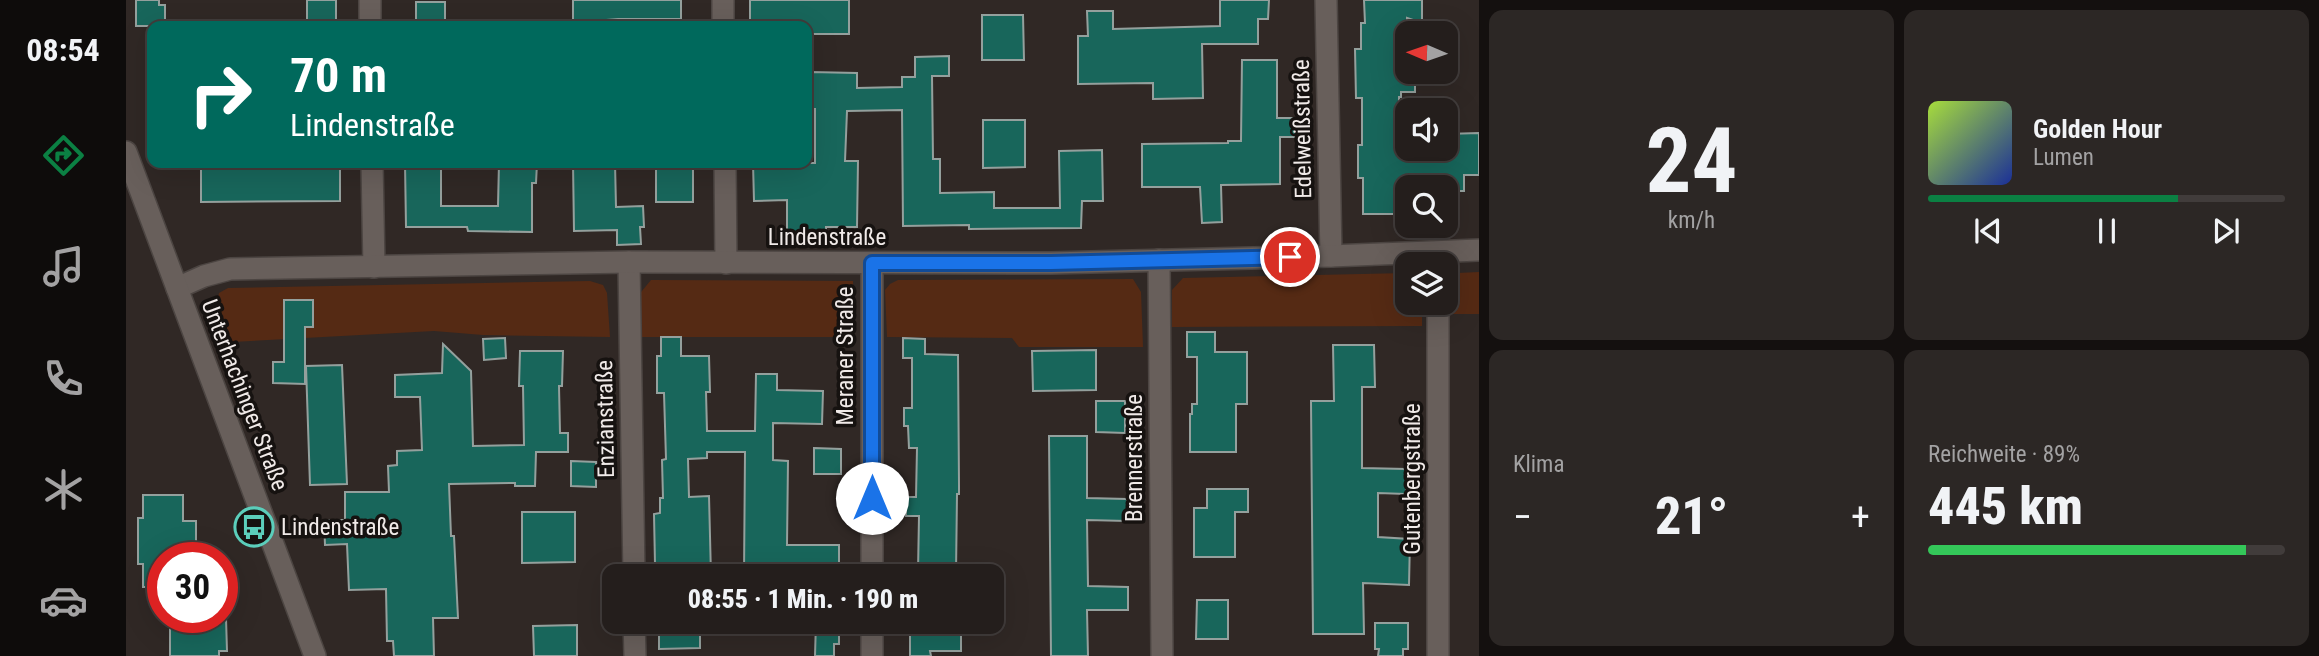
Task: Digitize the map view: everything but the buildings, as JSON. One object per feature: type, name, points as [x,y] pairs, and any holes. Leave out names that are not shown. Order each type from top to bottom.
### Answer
[{"type":"street","points":[[370,0],[370,21]]},
{"type":"street","points":[[723,0],[723,21]]},
{"type":"street","name":"Edelweißstraße","points":[[1326,0],[1331,256]]},
{"type":"street","name":"Unterhachinger Straße","points":[[126,152],[315,656]]},
{"type":"street","points":[[372,168],[374,267]]},
{"type":"street","points":[[725,168],[726,263]]},
{"type":"street","name":"Lindenstraße","points":[[1458,254],[1479,250]]},
{"type":"street","name":"Lindenstraße","points":[[177,288],[204,276],[230,269],[629,262],[872,263],[1395,257]]},
{"type":"street","name":"Brennerstraße","points":[[1159,260],[1162,656]]},
{"type":"street","name":"Enzianstraße","points":[[629,262],[634,564]]},
{"type":"street","name":"Meraner Straße","points":[[872,263],[872,564]]},
{"type":"street","name":"Gutenbergstraße","points":[[1438,315],[1438,656]]},
{"type":"street","points":[[634,634],[635,656]]},
{"type":"street","points":[[872,634],[872,656]]},
{"type":"shaded area","points":[[1479,272],[1479,314],[1458,314],[1458,273]]},
{"type":"shaded area","points":[[1395,273],[1395,315],[1422,315],[1422,326],[1172,327],[1172,290],[1183,278]]},
{"type":"shaded area","points":[[1133,279],[1141,292],[1143,347],[1019,347],[1012,338],[887,337],[885,290],[898,280]]},
{"type":"shaded area","points":[[651,280],[853,281],[854,337],[638,337],[637,297]]},
{"type":"shaded area","points":[[590,281],[603,285],[607,293],[610,337],[483,335],[434,331],[232,342],[217,302],[219,293],[228,288]]},
{"type":"place","name":"Lindenstraße","points":[[254,527]]},
{"type":"route","points":[[872,498],[872,263],[1051,263],[1290,257]]}]
